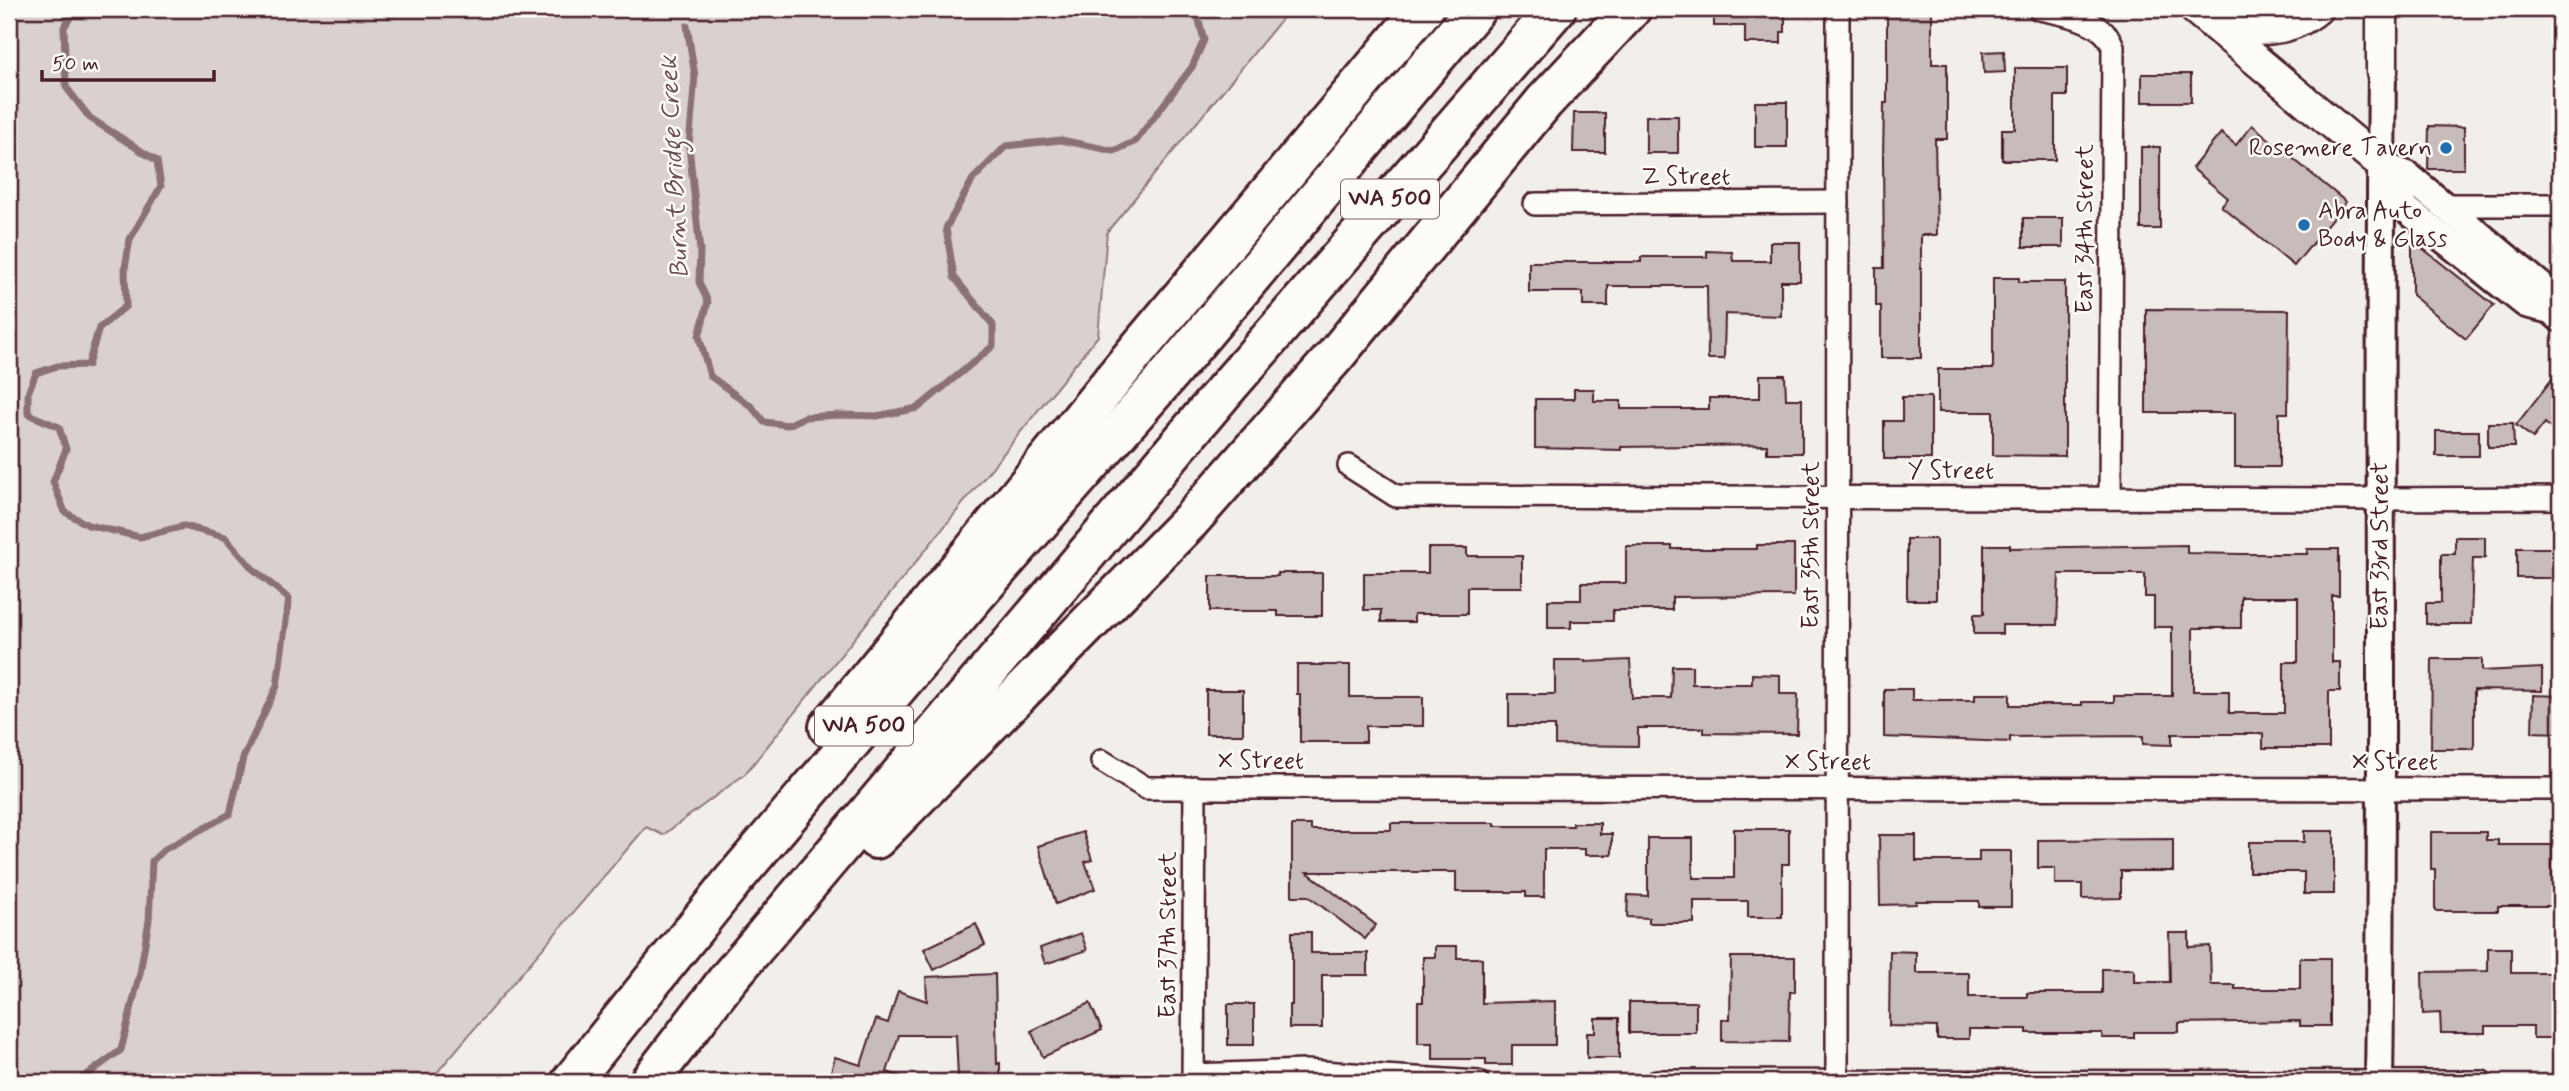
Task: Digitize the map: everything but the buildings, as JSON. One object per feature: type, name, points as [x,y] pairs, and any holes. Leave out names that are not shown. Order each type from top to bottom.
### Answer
[{"type":"highway","points":[[569,1082],[633,968],[1139,348],[1423,9]]},
{"type":"highway","name":"WA 500","points":[[569,1082],[748,863],[972,598],[1167,377],[1476,9]]},
{"type":"highway","name":"WA 500","points":[[649,1082],[737,969],[1216,401],[1556,9]]},
{"type":"highway","points":[[693,1025],[1190,521],[1335,356],[1544,102],[1631,9]]},
{"type":"main road","points":[[2203,16],[2250,29],[2274,29],[2288,26],[2317,9]]},
{"type":"main road","name":"East 33rd Street","points":[[2382,9],[2382,72]]},
{"type":"main road","points":[[2203,16],[2382,165]]},
{"type":"street","name":"East 35th Street","points":[[1836,1082],[1838,9]]},
{"type":"street","name":"East 34th Street","points":[[2039,9],[2078,17],[2109,37],[2113,47],[2109,498]]},
{"type":"street","name":"East 33rd Street","points":[[2379,1082],[2382,72]]},
{"type":"street","points":[[2382,165],[2407,175],[2541,286],[2556,314]]},
{"type":"street","points":[[2382,165],[2406,209],[2526,304],[2556,314]]},
{"type":"street","name":"Z Street","points":[[1535,204],[1838,202]]},
{"type":"street","points":[[2443,205],[2560,205]]},
{"type":"street","name":"Y Street","points":[[1349,466],[1396,496],[2560,498]]},
{"type":"street","name":"X Street","points":[[1102,761],[1146,788],[2560,789]]},
{"type":"street","name":"East 37th Street","points":[[1193,1079],[1195,787]]},
{"type":"street","points":[[1193,1079],[1305,1071],[1478,1082]]},
{"type":"street","points":[[1657,1081],[2482,1082]]},
{"type":"shaded area","points":[[9,9],[1290,9],[1107,232],[1098,336],[745,774],[663,835],[646,827],[429,1082],[9,1082]]},
{"type":"waterway","name":"Burnt Bridge Creek","points":[[76,9],[64,27],[66,87],[90,118],[157,161],[161,186],[130,239],[125,268],[126,306],[99,328],[88,365],[57,366],[36,373],[28,393],[28,414],[59,427],[66,449],[53,482],[65,512],[88,525],[140,537],[184,526],[225,537],[253,569],[289,599],[277,686],[243,758],[230,814],[165,849],[152,861],[149,920],[140,973],[121,1050],[77,1082]]},
{"type":"waterway","name":"Burnt Bridge Creek","points":[[539,9],[551,12],[559,9]]},
{"type":"waterway","name":"Burnt Bridge Creek","points":[[687,26],[695,76],[689,146],[700,251],[699,282],[708,302],[699,336],[710,376],[752,407],[764,422],[788,425],[805,417],[877,416],[918,408],[993,346],[993,325],[954,277],[946,228],[973,179],[1006,146],[1061,140],[1114,151],[1136,141],[1192,67],[1204,40],[1196,9]]},
{"type":"place","name":"Rosemere Tavern","points":[[2446,148]]},
{"type":"place","name":"Abra Auto Body & Glass","points":[[2304,225]]}]
